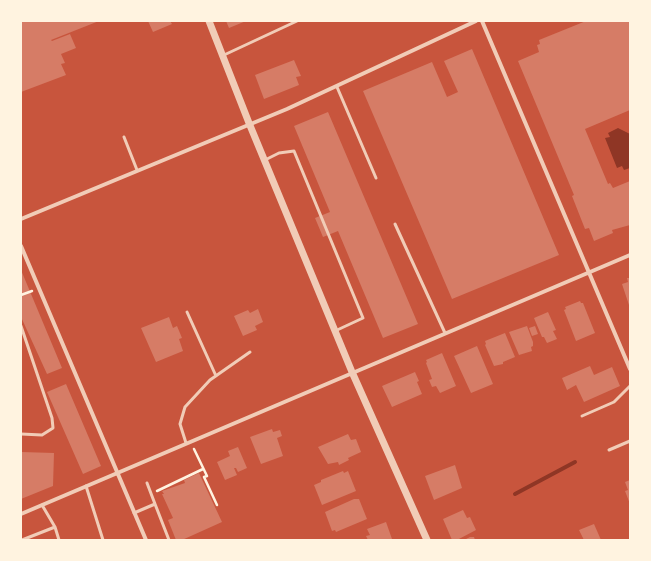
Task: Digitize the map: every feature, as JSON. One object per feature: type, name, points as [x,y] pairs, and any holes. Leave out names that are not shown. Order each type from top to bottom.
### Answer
[{"type":"street","points":[[209,21],[264,160],[352,372],[427,540]]},
{"type":"street","points":[[21,219],[336,87],[476,21]]},
{"type":"street","points":[[482,21],[630,369]]},
{"type":"street","points":[[21,246],[146,540]]},
{"type":"street","points":[[21,514],[630,255]]},
{"type":"lane","points":[[222,56],[297,21]]},
{"type":"lane","points":[[336,87],[376,178]]},
{"type":"lane","points":[[124,137],[138,170]]},
{"type":"lane","points":[[264,160],[279,153],[294,151],[363,318],[335,331]]},
{"type":"lane","points":[[396,224],[445,333]]},
{"type":"lane","points":[[187,312],[216,376]]},
{"type":"lane","points":[[21,326],[52,418],[53,428],[42,435],[21,434]]},
{"type":"lane","points":[[188,443],[180,424],[186,407],[216,376],[250,352]]},
{"type":"lane","points":[[582,416],[614,402],[630,386]]},
{"type":"lane","points":[[609,450],[630,441]]},
{"type":"lane","points":[[147,483],[169,540]]},
{"type":"lane","points":[[86,486],[103,540]]},
{"type":"lane","points":[[134,513],[155,504]]},
{"type":"lane","points":[[42,505],[55,527],[60,540]]},
{"type":"lane","points":[[22,540],[55,527]]},
{"type":"path","points":[[21,294],[34,291]]},
{"type":"path","points":[[188,443],[203,468],[206,476],[204,477],[217,505]]},
{"type":"path","points":[[151,494],[191,476],[203,468]]},
{"type":"shaded area","points":[[618,128],[630,134],[630,168],[624,170],[622,166],[617,168],[605,138],[610,137],[608,133]]},
{"type":"building","points":[[21,21],[99,21],[51,40],[52,41],[70,34],[76,48],[61,54],[65,63],[61,64],[66,75],[21,92]]},
{"type":"building","points":[[148,21],[170,21],[172,24],[153,32]]},
{"type":"building","points":[[226,21],[246,21],[229,28]]},
{"type":"building","points":[[586,21],[630,21],[630,110],[585,129],[608,184],[610,183],[613,188],[630,181],[630,225],[612,230],[613,233],[594,241],[589,228],[585,229],[572,196],[574,195],[518,61],[539,52],[537,45],[540,44],[539,40]]},
{"type":"building","points":[[472,49],[559,255],[452,299],[363,91],[432,62],[447,97],[458,92],[444,61]]},
{"type":"building","points":[[294,60],[301,76],[296,77],[299,85],[264,99],[255,75]]},
{"type":"building","points":[[328,112],[418,324],[383,338],[338,231],[323,237],[315,218],[330,212],[294,126]]},
{"type":"building","points":[[21,270],[62,368],[47,374],[21,317]]},
{"type":"building","points":[[627,278],[630,278],[630,308],[622,284],[628,282]]},
{"type":"building","points":[[580,301],[583,303],[595,333],[576,341],[564,310],[566,309],[565,307]]},
{"type":"building","points":[[258,309],[263,322],[255,326],[257,330],[243,336],[234,316],[248,310],[250,313]]},
{"type":"building","points":[[548,312],[556,330],[553,331],[557,339],[547,343],[544,337],[542,337],[534,318]]},
{"type":"building","points":[[169,317],[173,328],[177,326],[182,338],[179,339],[183,351],[156,362],[141,328]]},
{"type":"building","points":[[527,326],[533,342],[533,346],[531,347],[532,351],[519,355],[509,332]]},
{"type":"building","points":[[535,326],[538,334],[532,336],[529,328]]},
{"type":"building","points":[[505,333],[515,357],[503,362],[503,364],[494,366],[485,345],[485,341]]},
{"type":"building","points":[[477,346],[493,384],[471,393],[454,356]]},
{"type":"building","points":[[442,353],[456,386],[440,393],[436,386],[432,387],[429,380],[432,379],[426,360]]},
{"type":"building","points":[[590,366],[594,375],[612,367],[620,386],[584,402],[576,385],[567,390],[562,378]]},
{"type":"building","points":[[415,372],[422,394],[392,407],[382,386]]},
{"type":"building","points":[[66,384],[101,466],[83,474],[47,392]]},
{"type":"building","points":[[272,429],[273,432],[280,430],[282,436],[277,438],[283,456],[261,464],[250,437]]},
{"type":"building","points":[[348,434],[351,440],[356,439],[361,452],[348,458],[349,460],[339,465],[338,462],[328,464],[318,447]]},
{"type":"building","points":[[238,447],[247,468],[238,472],[236,468],[234,468],[237,475],[225,480],[217,462],[230,456],[228,451]]},
{"type":"building","points":[[21,452],[54,453],[53,486],[21,499]]},
{"type":"building","points":[[455,465],[462,488],[434,500],[425,476]]},
{"type":"building","points":[[343,471],[344,473],[348,471],[356,491],[322,505],[314,485],[321,482],[321,480]]},
{"type":"building","points":[[199,473],[222,522],[182,540],[176,540],[168,520],[173,518],[162,491],[185,483],[184,480]]},
{"type":"building","points":[[630,480],[630,504],[625,491],[628,490],[625,482]]},
{"type":"building","points":[[354,499],[359,499],[367,519],[336,532],[335,530],[332,531],[325,512]]},
{"type":"building","points":[[463,510],[467,518],[470,517],[476,530],[457,540],[452,540],[443,519]]},
{"type":"building","points":[[386,522],[392,539],[368,540],[366,536],[370,535],[367,529]]},
{"type":"building","points":[[594,524],[601,540],[584,540],[579,530]]},
{"type":"building","points":[[474,537],[475,540],[464,540]]},
{"type":"waterway","points":[[515,494],[575,462]]}]
